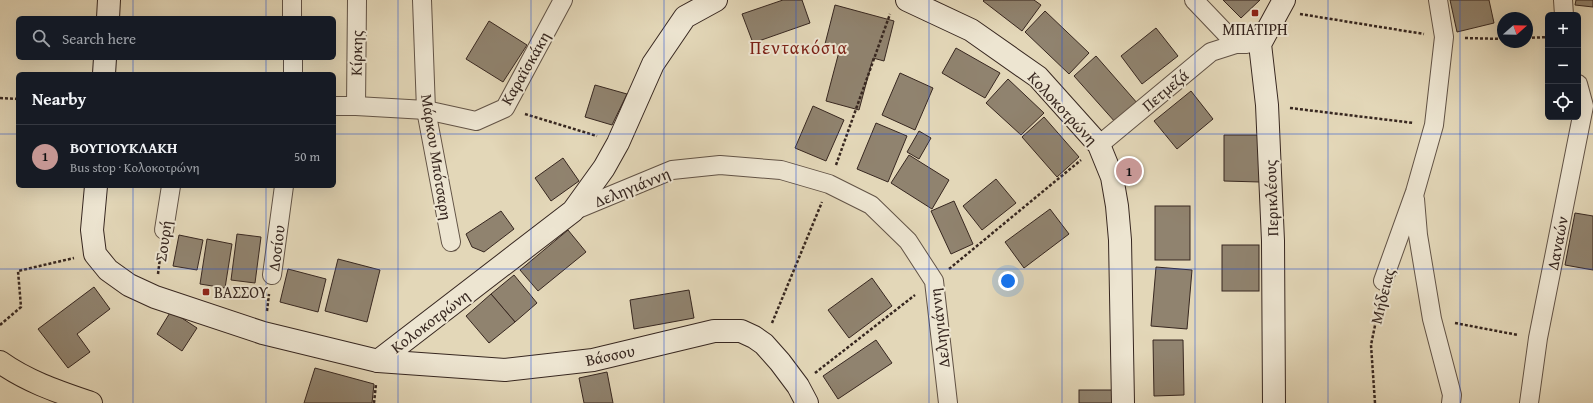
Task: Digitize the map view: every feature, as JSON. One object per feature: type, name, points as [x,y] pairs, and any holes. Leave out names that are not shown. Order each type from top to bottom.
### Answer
[{"type":"main road","points":[[0,362],[31,381],[91,403]]},
{"type":"street","points":[[108,16],[109,0]]},
{"type":"street","points":[[292,0],[292,16]]},
{"type":"street","name":"Κίρκης","points":[[356,106],[357,0]]},
{"type":"street","name":"Μάρκου Μπότσαρη","points":[[422,0],[426,110],[452,242]]},
{"type":"street","name":"Καραϊσκάκη","points":[[336,106],[426,110],[476,121],[505,108],[563,0]]},
{"type":"street","name":"Κολοκοτρώνη","points":[[95,254],[108,270],[129,285],[155,297],[263,333],[378,361],[573,211],[604,168],[618,143],[653,64],[685,17],[716,0]]},
{"type":"street","name":"Κολοκοτρώνη","points":[[907,0],[971,30],[1038,77],[1098,145],[1112,177],[1117,206],[1120,240],[1123,403]]},
{"type":"street","points":[[1194,0],[1236,44]]},
{"type":"street","name":"Μήδειας","points":[[1384,281],[1414,192],[1434,125],[1444,37],[1438,0]]},
{"type":"street","points":[[1563,0],[1564,12]]},
{"type":"street","points":[[1260,44],[1281,5]]},
{"type":"street","name":"Πετμεζά","points":[[1098,145],[1211,52],[1236,44],[1260,44]]},
{"type":"street","name":"Περικλέους","points":[[1260,44],[1267,105],[1273,241],[1274,403]]},
{"type":"street","points":[[104,72],[105,60]]},
{"type":"street","points":[[293,60],[293,72]]},
{"type":"street","name":"Δαναών","points":[[1529,403],[1538,338],[1584,106],[1581,95]]},
{"type":"street","name":"Δεληγιάννη","points":[[573,211],[672,170],[720,165],[781,170],[829,184],[871,205],[908,242],[934,281],[948,403]]},
{"type":"street","points":[[95,254],[92,230],[96,188]]},
{"type":"street","name":"Σουρή","points":[[164,230],[171,188]]},
{"type":"street","name":"Δοσίου","points":[[272,275],[284,188]]},
{"type":"street","name":"Μήδειας","points":[[1414,192],[1418,235],[1432,319],[1452,395],[1450,403]]},
{"type":"street","name":"Βάσσου","points":[[378,361],[505,370],[593,360],[714,331],[741,331],[764,344],[798,386],[807,403]]},
{"type":"path","points":[[1281,5],[1444,37],[1497,39]]},
{"type":"path","points":[[1533,38],[1545,37]]},
{"type":"path","points":[[0,98],[16,99]]},
{"type":"path","points":[[1267,105],[1434,125]]},
{"type":"path","points":[[505,108],[618,143]]},
{"type":"path","name":"Σουρή","points":[[155,297],[164,230]]},
{"type":"path","points":[[0,325],[21,307],[18,271],[95,254]]},
{"type":"path","name":"Δοσίου","points":[[263,333],[272,275]]},
{"type":"path","name":"Μήδειας","points":[[1375,403],[1371,345],[1384,281]]},
{"type":"path","points":[[1432,319],[1538,338]]},
{"type":"building","points":[[783,0],[802,0],[810,23],[753,43],[742,14]]},
{"type":"building","points":[[1034,0],[1041,5],[1022,31],[983,1]]},
{"type":"building","points":[[1223,0],[1260,0],[1241,18]]},
{"type":"building","points":[[1450,0],[1489,0],[1494,23],[1457,32]]},
{"type":"building","points":[[1576,0],[1593,0],[1593,7],[1575,5]]},
{"type":"building","points":[[835,5],[894,21],[884,61],[873,58],[859,110],[826,101],[840,48],[825,44]]},
{"type":"building","points":[[1045,11],[1089,53],[1069,74],[1025,32]]},
{"type":"building","points":[[489,21],[527,45],[503,82],[466,59]]},
{"type":"building","points":[[1156,28],[1178,56],[1142,84],[1121,56]]},
{"type":"building","points":[[956,48],[1000,73],[985,98],[942,73]]},
{"type":"building","points":[[1096,56],[1138,104],[1116,123],[1074,76]]},
{"type":"building","points":[[900,73],[933,88],[915,130],[882,115]]},
{"type":"building","points":[[1008,79],[1044,113],[1021,135],[986,103]]},
{"type":"building","points":[[595,85],[627,94],[612,125],[585,117]]},
{"type":"building","points":[[1191,91],[1213,119],[1177,149],[1154,121]]},
{"type":"building","points":[[813,106],[844,120],[826,161],[795,148]]},
{"type":"building","points":[[1044,117],[1079,157],[1057,177],[1022,137]]},
{"type":"building","points":[[876,123],[907,136],[888,182],[857,169]]},
{"type":"building","points":[[919,131],[931,138],[919,159],[907,152]]},
{"type":"building","points":[[1224,135],[1260,135],[1260,182],[1224,181]]},
{"type":"building","points":[[909,155],[949,180],[932,209],[891,183]]},
{"type":"building","points":[[563,158],[579,181],[551,201],[535,178]]},
{"type":"building","points":[[996,179],[1016,203],[982,230],[963,206]]},
{"type":"building","points":[[954,201],[973,244],[951,254],[931,211]]},
{"type":"building","points":[[1155,206],[1190,206],[1190,260],[1155,260]]},
{"type":"building","points":[[1050,209],[1069,234],[1024,268],[1005,242]]},
{"type":"building","points":[[501,211],[514,229],[484,252],[472,247],[466,234]]},
{"type":"building","points":[[1575,213],[1593,216],[1593,270],[1565,265]]},
{"type":"building","points":[[568,230],[586,252],[538,291],[520,270]]},
{"type":"building","points":[[237,234],[261,237],[255,283],[231,280]]},
{"type":"building","points":[[179,235],[203,240],[197,270],[173,266]]},
{"type":"building","points":[[207,239],[232,244],[225,288],[200,284]]},
{"type":"building","points":[[1222,245],[1259,245],[1259,291],[1222,291]]},
{"type":"building","points":[[338,259],[380,270],[367,322],[325,311]]},
{"type":"building","points":[[1156,267],[1192,270],[1187,329],[1151,326]]},
{"type":"building","points":[[288,269],[326,279],[318,312],[280,302]]},
{"type":"building","points":[[514,275],[537,303],[515,322],[491,294]]},
{"type":"building","points":[[872,278],[892,306],[849,338],[828,310]]},
{"type":"building","points":[[94,287],[110,309],[77,334],[90,352],[68,368],[38,329]]},
{"type":"building","points":[[689,290],[694,318],[634,329],[630,300]]},
{"type":"building","points":[[491,294],[515,322],[489,343],[466,316]]},
{"type":"building","points":[[171,311],[197,328],[182,351],[157,334]]},
{"type":"building","points":[[876,340],[892,363],[838,399],[823,376]]},
{"type":"building","points":[[1153,340],[1183,340],[1184,395],[1154,396]]},
{"type":"building","points":[[315,368],[374,384],[372,403],[304,403]]},
{"type":"building","points":[[607,372],[613,403],[584,403],[579,378]]},
{"type":"building","points":[[1079,390],[1114,390],[1114,403],[1079,403]]},
{"type":"place","name":"ΜΠΑΤΙΡΗ","points":[[1255,13]]},
{"type":"place","name":"ΒΟΥΓΙΟΥΚΛΑΚΗ","points":[[1129,171]]},
{"type":"place","name":"ΒΑΣΣΟΥ","points":[[206,292]]},
{"type":"district","name":"Πεντακόσια","points":[[799,48]]}]
